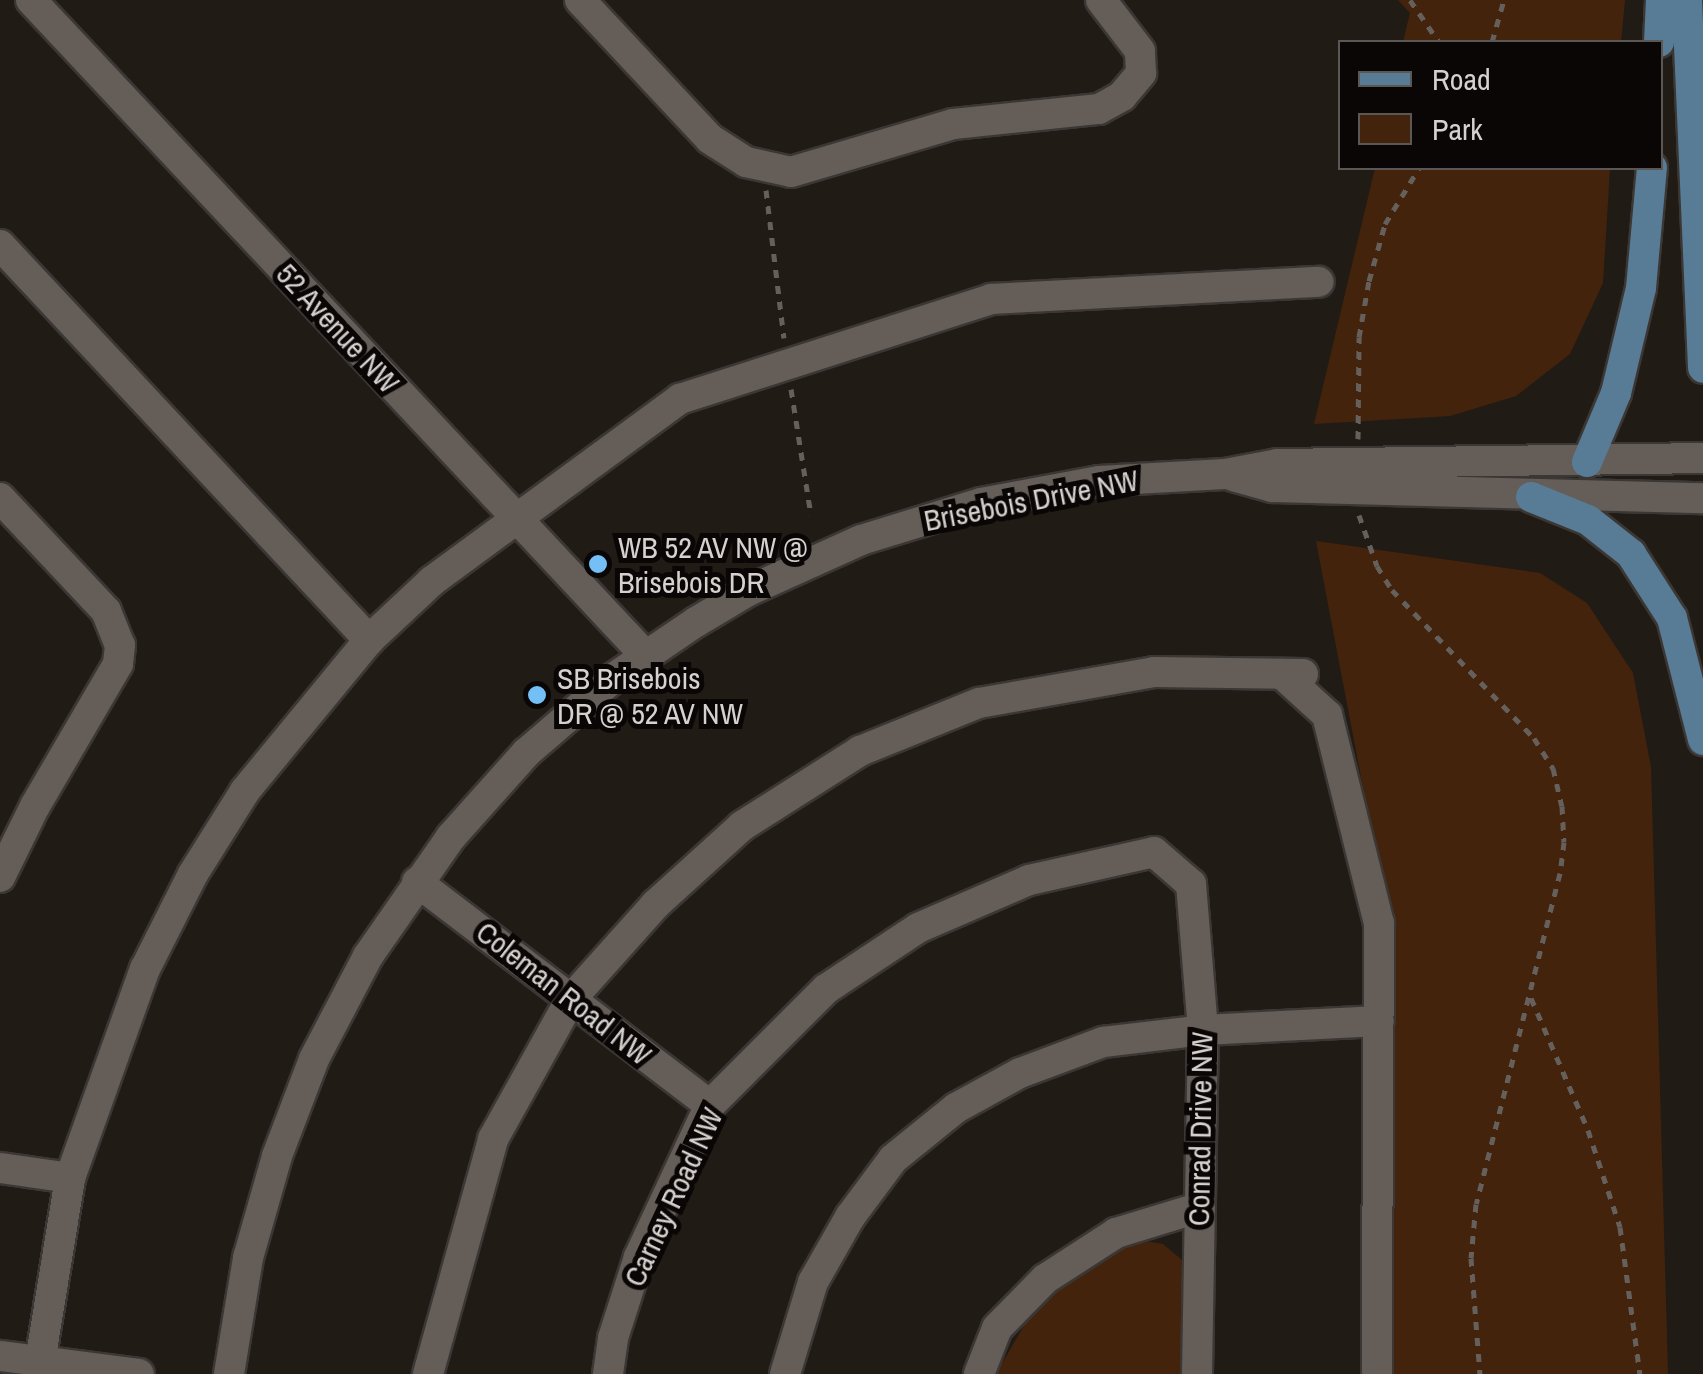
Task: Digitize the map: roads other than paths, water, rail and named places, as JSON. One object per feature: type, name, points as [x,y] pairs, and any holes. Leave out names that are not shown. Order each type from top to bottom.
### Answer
[{"type":"main road","points":[[1659,40],[1662,0]]},
{"type":"main road","points":[[1687,0],[1703,368]]},
{"type":"main road","points":[[1587,462],[1616,393],[1640,288],[1652,170]]},
{"type":"main road","points":[[1531,497],[1588,520],[1631,554],[1672,618],[1703,740]]},
{"type":"street","name":"52 Avenue NW","points":[[30,0],[645,655]]},
{"type":"street","points":[[580,0],[710,139],[746,162],[791,172],[954,124],[1099,109],[1122,96],[1141,74],[1140,51],[1101,0]]},
{"type":"street","points":[[0,245],[369,640]]},
{"type":"street","points":[[39,1368],[70,1178],[145,969],[193,874],[245,791],[369,640],[432,582],[515,516],[680,398],[991,299],[1318,282]]},
{"type":"street","name":"Brisebois Drive NW","points":[[229,1374],[248,1258],[296,1108],[314,1059],[368,956],[417,882],[526,753],[645,655],[748,591],[860,540],[980,503],[1099,481],[1225,474],[1278,464],[1703,458]]},
{"type":"street","name":"Brisebois Drive NW","points":[[1225,474],[1272,487],[1531,497],[1703,498]]},
{"type":"street","points":[[0,498],[106,612],[120,645],[118,664],[35,806],[0,877]]},
{"type":"street","points":[[428,1374],[493,1140],[571,999],[656,904],[742,826],[860,750],[998,700],[1154,672],[1292,674],[1327,715],[1379,923],[1377,1374]]},
{"type":"street","name":"Carney Road NW","points":[[608,1374],[613,1338],[639,1257],[710,1105],[826,989],[918,928],[1029,880],[1154,852],[1191,884]]},
{"type":"street","name":"Coleman Road NW","points":[[417,882],[710,1105]]},
{"type":"street","name":"Conrad Drive NW","points":[[1191,884],[1202,1030],[1197,1374]]},
{"type":"street","points":[[786,1374],[813,1282],[850,1217],[894,1160],[943,1118],[1020,1073],[1103,1042],[1202,1030],[1379,1021]]},
{"type":"street","points":[[0,1168],[70,1178]]},
{"type":"street","points":[[978,1374],[997,1328],[1045,1279],[1116,1233],[1198,1208]]},
{"type":"street","points":[[0,1356],[39,1368],[140,1374]]},
{"type":"place","name":"WB 52 AV NW @ Brisebois DR","points":[[598,564]]},
{"type":"place","name":"SB Brisebois DR @ 52 AV NW","points":[[537,695]]}]
